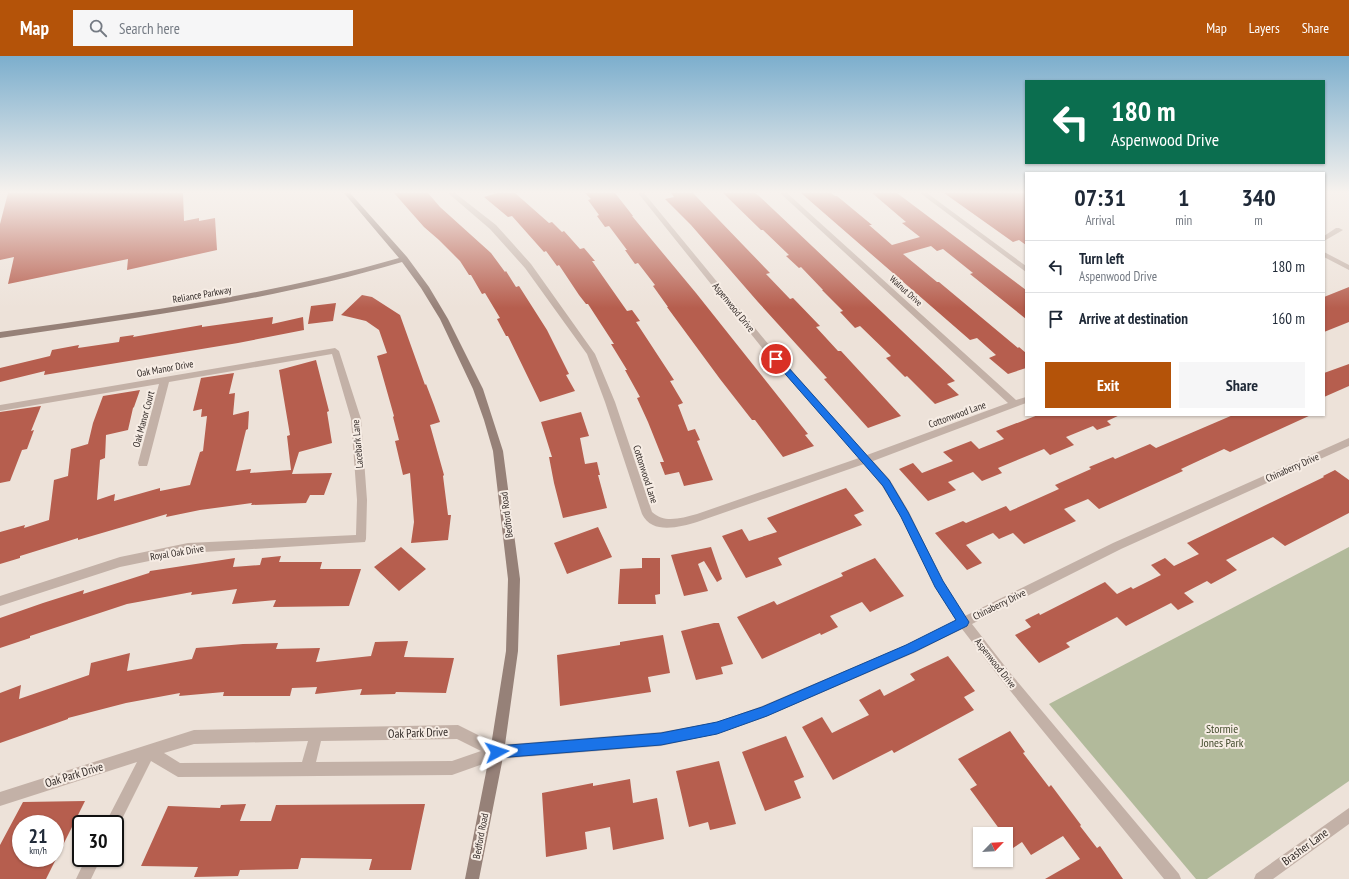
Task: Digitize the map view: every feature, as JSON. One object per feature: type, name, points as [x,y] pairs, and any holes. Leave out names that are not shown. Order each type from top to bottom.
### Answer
[{"type":"main road","name":"Bedford Road","points":[[380,231],[404,259],[425,287],[444,319],[478,389],[498,451],[514,579],[512,651],[497,752],[472,879]]},
{"type":"main road","name":"Reliance Parkway","points":[[0,335],[170,310],[289,290],[365,272],[404,259]]},
{"type":"street","name":"Cottonwood Lane","points":[[497,231],[528,266],[591,354],[610,402],[647,514],[652,520],[665,524],[683,522],[865,460],[1025,400]]},
{"type":"street","name":"Aspenwood Drive","points":[[672,231],[766,347],[886,483],[905,515],[939,584],[963,622],[1007,678],[1174,879]]},
{"type":"street","name":"Walnut Drive","points":[[825,231],[1015,404]]},
{"type":"street","points":[[974,231],[1025,269]]},
{"type":"street","points":[[1325,238],[1337,231]]},
{"type":"street","points":[[1325,255],[1349,268]]},
{"type":"street","name":"Oak Manor Drive","points":[[0,408],[335,351]]},
{"type":"street","name":"Lacebark Lane","points":[[335,351],[356,419],[362,500],[361,539]]},
{"type":"street","name":"Oak Manor Court","points":[[143,463],[165,380]]},
{"type":"street","name":"Chinaberry Drive","points":[[497,752],[661,739],[717,728],[763,712],[910,649],[1117,546],[1349,442]]},
{"type":"street","name":"Royal Oak Drive","points":[[0,601],[120,562],[188,548],[361,539]]},
{"type":"street","name":"Oak Park Drive","points":[[0,798],[80,772],[194,738],[458,732],[497,752]]},
{"type":"street","points":[[307,770],[316,736]]},
{"type":"street","points":[[117,815],[149,752],[178,770],[307,770],[452,768],[497,752]]},
{"type":"street","name":"Brasher Lane","points":[[1261,879],[1349,815]]},
{"type":"street","points":[[83,879],[89,867]]},
{"type":"green space","name":"Stormie Jones Park","points":[[1349,547],[1349,781],[1207,879],[1196,879],[1049,704]]},
{"type":"building","points":[[0,231],[216,231],[217,250],[127,270],[128,259],[8,284],[14,257],[0,260]]},
{"type":"building","points":[[429,231],[467,231],[491,253],[505,272],[506,271],[516,287],[519,286],[547,330],[569,374],[566,375],[575,391],[540,402],[508,336],[506,336],[497,319],[500,318],[485,293],[482,294],[471,275],[469,275],[460,261]]},
{"type":"building","points":[[526,231],[564,231],[580,249],[584,248],[595,261],[592,261],[627,311],[632,310],[640,321],[636,322],[674,380],[670,381],[683,403],[678,405],[688,431],[695,429],[700,440],[697,441],[713,480],[684,486],[679,472],[665,475],[660,462],[664,462],[637,398],[640,397],[625,370],[627,370],[611,344],[614,344],[588,304],[586,304],[579,295],[559,265],[557,266],[546,251],[544,252]]},
{"type":"building","points":[[613,231],[645,231],[696,293],[808,434],[805,435],[814,446],[783,457],[755,420],[752,420],[720,379],[667,307],[653,286],[655,285],[638,263],[635,264],[625,250],[627,250]]},
{"type":"building","points":[[697,231],[730,231],[770,273],[766,274],[790,299],[793,298],[820,326],[816,327],[838,351],[841,351],[901,416],[868,428],[824,379],[827,378]]},
{"type":"building","points":[[764,231],[797,231],[955,381],[947,384],[959,395],[935,404],[907,376],[905,377],[886,358],[891,356],[860,326],[855,328],[840,312],[843,311],[801,267],[799,268],[786,256],[789,255]]},
{"type":"building","points":[[845,231],[876,231],[892,245],[920,237],[913,231],[948,231],[1025,289],[1025,318],[970,274],[973,273],[943,249],[937,251],[931,246],[903,254],[1025,352],[1025,368],[1008,374],[989,358],[996,355],[977,338],[970,340]]},
{"type":"building","points":[[998,231],[1025,231],[1025,244],[1019,240],[1013,242]]},
{"type":"building","points":[[1349,287],[1349,322],[1325,332],[1325,297]]},
{"type":"building","points":[[362,295],[372,297],[400,315],[440,422],[430,425],[444,475],[448,515],[451,515],[448,540],[411,543],[414,522],[410,473],[403,475],[395,441],[399,440],[394,416],[377,356],[387,353],[379,330],[366,321],[341,315]]},
{"type":"building","points":[[336,303],[333,321],[308,324],[311,306]]},
{"type":"building","points":[[273,317],[272,324],[303,317],[304,330],[238,343],[44,375],[45,371],[0,382],[0,368],[50,356],[52,350],[79,345],[78,348],[119,342],[120,337],[134,335],[133,337],[202,325],[202,327]]},
{"type":"building","points":[[316,360],[329,411],[327,412],[332,443],[299,452],[292,474],[332,473],[324,495],[310,495],[306,503],[251,505],[252,503],[200,510],[166,517],[167,514],[78,540],[78,538],[20,556],[20,558],[0,564],[0,532],[25,525],[24,528],[49,520],[54,480],[68,476],[71,449],[88,444],[93,423],[103,396],[140,390],[133,408],[128,430],[106,435],[105,458],[100,460],[97,500],[115,494],[114,501],[160,488],[160,491],[190,485],[200,452],[203,451],[207,416],[201,417],[202,409],[193,411],[201,378],[234,373],[229,394],[235,393],[233,415],[249,411],[248,429],[246,430],[236,471],[251,469],[250,473],[291,470],[287,436],[290,435],[279,370]]},
{"type":"building","points":[[1349,364],[1349,386],[1325,397],[1325,373]]},
{"type":"building","points":[[41,406],[31,431],[34,430],[27,449],[22,450],[10,481],[0,483],[0,412]]},
{"type":"building","points":[[581,412],[589,436],[580,438],[585,464],[597,462],[600,475],[598,475],[607,508],[563,518],[549,457],[552,457],[541,422]]},
{"type":"building","points":[[1035,416],[1118,416],[1107,421],[1111,425],[1097,430],[1093,426],[1066,437],[1074,445],[1050,455],[1044,449],[998,468],[1002,473],[982,481],[973,472],[948,482],[956,490],[928,501],[899,469],[913,463],[922,473],[953,461],[943,452],[971,441],[979,449],[1004,439],[996,431]]},
{"type":"building","points":[[1231,416],[1309,416],[1230,452],[1224,449],[1181,469],[1183,471],[1099,509],[1088,499],[1064,509],[1076,521],[1024,544],[1013,533],[999,539],[993,533],[966,545],[982,563],[967,570],[935,533],[963,521],[966,523],[1006,506],[1010,511],[1059,489],[1055,485],[1091,469],[1089,467],[1113,457],[1115,459],[1150,444],[1156,448]]},
{"type":"building","points":[[1335,470],[1349,480],[1349,513],[1285,546],[1273,537],[1226,560],[1237,570],[1211,584],[1207,581],[1184,593],[1194,602],[1178,610],[1171,603],[1126,626],[1117,617],[1066,643],[1070,647],[1039,663],[1015,635],[1031,627],[1025,620],[1039,613],[1040,615],[1105,582],[1117,594],[1131,587],[1133,589],[1161,575],[1151,565],[1165,558],[1174,566],[1199,554],[1187,543],[1324,477],[1323,476]]},
{"type":"building","points":[[846,488],[864,511],[854,515],[862,525],[778,558],[782,565],[746,578],[722,536],[742,529],[749,541],[777,532],[767,518]]},
{"type":"building","points":[[598,527],[612,557],[567,574],[554,543]]},
{"type":"building","points":[[401,547],[426,569],[399,591],[374,567]]},
{"type":"building","points":[[711,547],[722,579],[717,582],[704,561],[698,564],[708,591],[684,596],[671,555]]},
{"type":"building","points":[[281,556],[279,562],[322,562],[320,569],[361,569],[349,606],[273,607],[276,600],[232,604],[237,589],[191,595],[192,592],[127,604],[30,636],[30,638],[0,648],[0,618],[43,603],[84,590],[83,594],[149,573],[150,571],[235,558],[233,567],[260,565],[262,558]]},
{"type":"building","points":[[642,558],[660,558],[660,594],[655,595],[656,604],[618,604],[620,569],[642,568]]},
{"type":"building","points":[[875,558],[904,596],[870,612],[862,602],[830,616],[838,627],[821,635],[820,633],[762,659],[737,617],[774,601],[777,605],[843,576],[841,573]]},
{"type":"building","points":[[719,623],[733,664],[721,667],[723,674],[696,680],[681,631]]},
{"type":"building","points":[[663,635],[670,673],[648,677],[651,692],[560,706],[557,655],[620,645],[620,642]]},
{"type":"building","points":[[408,641],[404,657],[454,658],[446,693],[396,692],[395,694],[360,695],[362,689],[315,694],[317,687],[292,688],[290,696],[223,696],[224,692],[179,696],[180,693],[126,703],[68,718],[0,743],[0,693],[21,685],[19,699],[89,675],[91,663],[130,653],[127,671],[192,659],[196,648],[278,643],[276,649],[320,648],[316,662],[371,656],[375,642]]},
{"type":"building","points":[[948,656],[975,691],[964,697],[974,710],[894,753],[892,750],[833,780],[802,727],[822,717],[832,733],[869,715],[859,700],[880,689],[884,696],[915,680],[910,674]]},
{"type":"building","points":[[1010,731],[1025,752],[1023,753],[1049,787],[1051,785],[1097,848],[1100,846],[1123,879],[1045,879],[1080,859],[1063,836],[1031,855],[1022,842],[1013,848],[1013,827],[998,827],[970,789],[977,785],[958,759]]},
{"type":"building","points":[[786,736],[804,777],[794,781],[801,798],[765,811],[742,752]]},
{"type":"building","points":[[719,761],[736,824],[710,830],[708,822],[689,827],[676,771]]},
{"type":"building","points":[[630,779],[633,803],[657,798],[664,839],[613,850],[610,827],[585,832],[587,849],[546,857],[542,793],[593,783],[593,786]]},
{"type":"building","points":[[85,801],[78,815],[72,815],[72,827],[64,843],[64,815],[16,815],[23,802]]},
{"type":"building","points":[[246,804],[240,821],[271,821],[276,805],[425,804],[411,870],[369,870],[372,859],[301,858],[298,869],[240,870],[238,876],[194,877],[198,867],[141,866],[168,806],[220,808],[221,805]]},
{"type":"building","points":[[12,823],[12,867],[52,867],[46,879],[0,879],[0,845]]},
{"type":"route","points":[[497,752],[661,739],[717,728],[763,712],[910,649],[963,622],[939,584],[905,515],[886,483],[776,359]]}]
